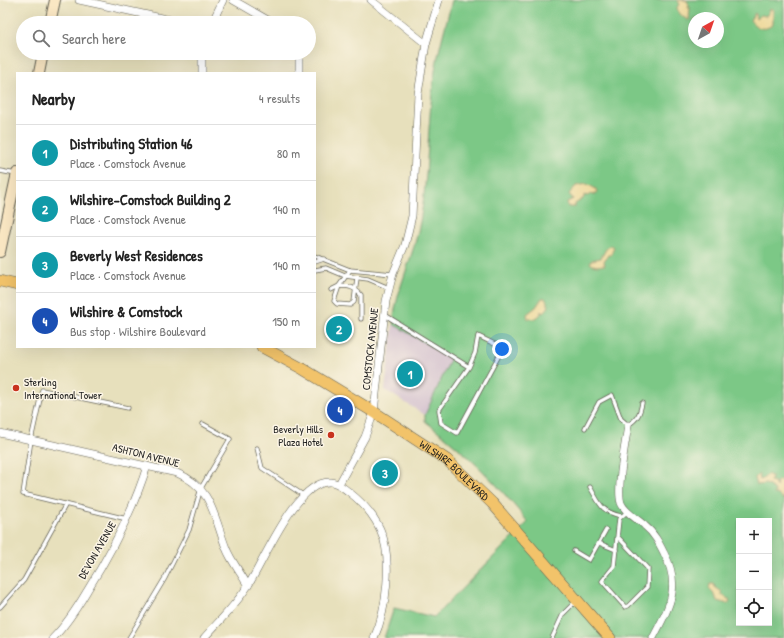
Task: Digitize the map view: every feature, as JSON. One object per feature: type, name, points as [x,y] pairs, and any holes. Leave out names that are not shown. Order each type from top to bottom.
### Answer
[{"type":"main road","points":[[52,16],[55,0]]},
{"type":"main road","points":[[39,72],[42,60]]},
{"type":"main road","points":[[0,252],[3,220],[15,192]]},
{"type":"main road","points":[[0,281],[16,284]]},
{"type":"main road","name":"WILSHIRE BOULEVARD","points":[[264,348],[303,369],[374,412],[447,460],[492,503],[610,638]]},
{"type":"street","points":[[78,0],[152,16]]},
{"type":"street","points":[[215,16],[223,0]]},
{"type":"street","points":[[233,0],[261,16]]},
{"type":"street","points":[[372,0],[426,44]]},
{"type":"street","name":"COMSTOCK AVENUE","points":[[339,484],[365,437],[374,412],[384,315],[389,288],[405,245],[412,216],[418,94],[426,44],[439,0]]},
{"type":"street","points":[[202,60],[202,72]]},
{"type":"street","points":[[299,60],[299,72]]},
{"type":"street","points":[[628,424],[620,479],[621,503],[651,531],[670,564],[673,576],[673,590],[669,606],[653,638]]},
{"type":"street","name":"ASHTON AVENUE","points":[[0,433],[177,473],[190,478],[201,488],[213,508],[226,549],[248,586]]},
{"type":"street","name":"DEVON AVENUE","points":[[53,638],[69,620],[102,568],[128,519],[147,466]]},
{"type":"street","points":[[204,638],[248,586],[294,506],[303,495],[315,485],[331,482],[339,484],[357,498],[372,515],[385,542],[388,565],[380,619],[374,638]]},
{"type":"lane","points":[[0,171],[16,173]]},
{"type":"lane","points":[[316,256],[350,270],[393,274]]},
{"type":"lane","points":[[316,262],[325,259]]},
{"type":"lane","points":[[325,259],[326,268]]},
{"type":"lane","points":[[316,270],[326,268],[345,276],[368,279],[389,288]]},
{"type":"lane","points":[[350,270],[345,276],[334,298],[334,301],[337,304],[350,305],[354,302],[357,278]]},
{"type":"lane","points":[[331,290],[340,286],[355,288],[362,295],[361,319]]},
{"type":"lane","points":[[384,315],[469,366]]},
{"type":"lane","points":[[478,336],[504,348],[456,433],[441,422],[439,410],[469,366],[475,353],[478,336]]},
{"type":"lane","points":[[128,408],[42,390],[31,440],[23,494],[128,519]]},
{"type":"lane","points":[[585,428],[588,419],[599,402],[612,395],[621,419],[628,424],[634,421],[640,413],[642,403]]},
{"type":"lane","points":[[129,638],[165,578],[189,530],[201,488],[230,439],[203,424]]},
{"type":"lane","points":[[257,448],[262,468],[303,495]]},
{"type":"lane","points":[[590,487],[600,506],[612,514],[621,516]]},
{"type":"lane","points":[[0,607],[24,580],[66,504]]},
{"type":"lane","points":[[618,537],[648,568],[647,587],[628,606],[625,606],[602,581],[614,566],[616,550],[621,516],[628,511]]},
{"type":"lane","points":[[574,551],[589,560],[606,530]]},
{"type":"lane","points":[[599,543],[616,550]]},
{"type":"lane","points":[[552,638],[563,614],[577,600]]},
{"type":"shaded area","points":[[393,324],[451,358],[425,415],[385,390]]},
{"type":"green space","points":[[452,0],[784,0],[784,638],[384,638],[394,608],[434,617],[528,522],[504,493],[480,468],[454,444],[425,421],[425,415],[451,358],[393,324],[401,285],[414,248],[420,222],[425,186],[434,77]]},
{"type":"sand","points":[[677,0],[686,0],[689,4],[688,20],[679,13],[677,7],[680,4]]},
{"type":"sand","points":[[770,9],[773,9],[773,24],[767,28],[758,27],[750,20],[755,13],[756,19],[761,15],[766,16]]},
{"type":"sand","points":[[587,184],[596,189],[597,192],[593,195],[584,195],[584,198],[575,204],[575,207],[568,207],[567,202],[573,199],[569,194],[576,186]]},
{"type":"sand","points":[[611,245],[614,247],[611,255],[608,255],[604,261],[605,265],[596,266],[590,263],[592,260],[601,258],[606,249]]},
{"type":"sand","points":[[542,298],[545,298],[549,306],[547,309],[543,313],[541,311],[541,314],[536,318],[528,319],[527,314],[536,307]]},
{"type":"sand","points":[[759,474],[760,480],[767,474],[773,477],[770,481],[775,482],[775,486],[777,486],[776,483],[779,480],[784,484],[782,486],[784,500],[777,494],[774,494],[775,490],[766,484],[757,485],[755,478]]},
{"type":"sand","points":[[710,584],[714,584],[715,587],[722,592],[722,595],[730,600],[728,604],[717,601],[715,595],[709,589]]},
{"type":"place","name":"Wilshire-Comstock Building 2","points":[[339,329]]},
{"type":"place","name":"Distributing Station 46","points":[[410,374]]},
{"type":"place","name":"Sterling International Tower","points":[[16,388]]},
{"type":"place","name":"Wilshire & Comstock","points":[[340,410]]},
{"type":"place","name":"Beverly Hills Plaza Hotel","points":[[331,435]]},
{"type":"place","name":"Beverly West Residences","points":[[385,473]]}]
